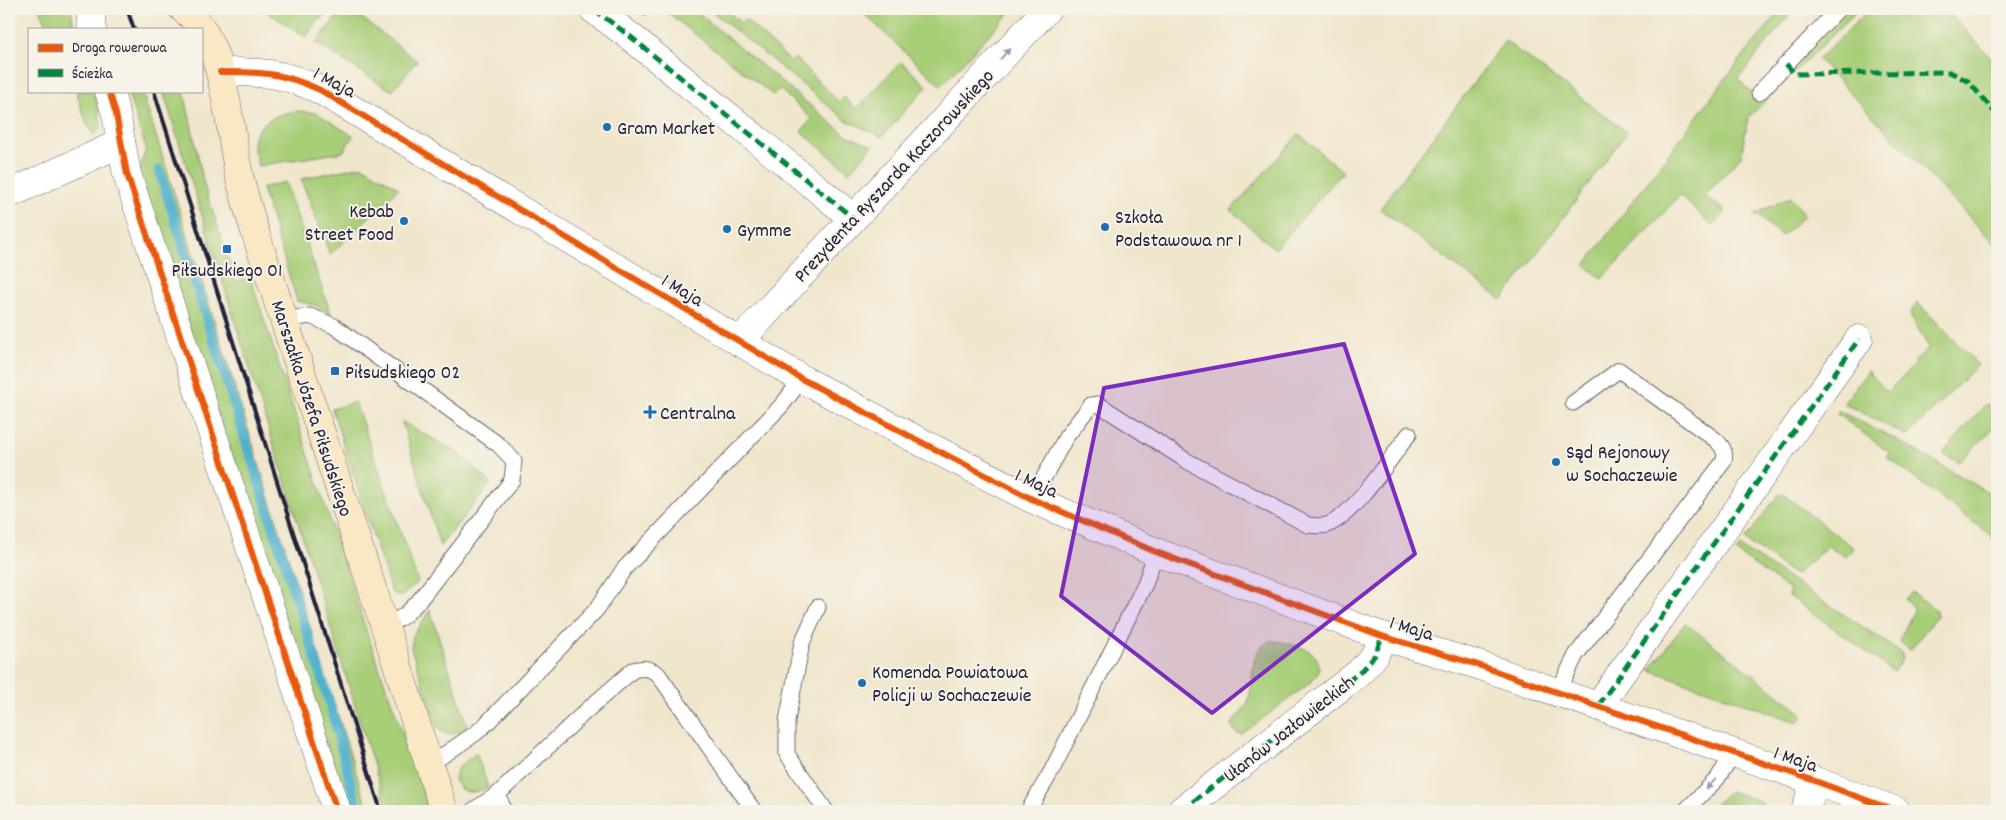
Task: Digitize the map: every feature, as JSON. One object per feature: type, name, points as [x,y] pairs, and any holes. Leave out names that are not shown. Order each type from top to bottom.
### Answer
[{"type":"main road","name":"Marszałka Józefa Piłsudskiego","points":[[184,9],[191,14],[202,28]]},
{"type":"main road","name":"Marszałka Józefa Piłsudskiego","points":[[202,29],[209,38],[220,72],[240,179],[257,238],[444,811]]},
{"type":"street","points":[[90,9],[92,28]]},
{"type":"street","points":[[594,9],[853,218]]},
{"type":"street","name":"Prezydenta Ryszarda Kaczorowskiego","points":[[739,342],[1047,9]]},
{"type":"street","name":"1 Maja","points":[[220,72],[267,72],[296,79],[320,90],[739,342],[917,440],[1032,499],[1156,552],[1382,636],[1475,664],[1558,692],[1896,811]]},
{"type":"street","points":[[109,92],[116,114],[126,174],[337,811]]},
{"type":"street","points":[[9,194],[120,143]]},
{"type":"street","points":[[1598,706],[1860,339]]},
{"type":"street","name":"Ułanów Jazłowieckich","points":[[1182,811],[1360,672],[1376,655],[1382,636]]},
{"type":"street","points":[[1805,811],[1815,781]]},
{"type":"lane","points":[[1759,93],[1838,9]]},
{"type":"lane","points":[[284,320],[310,316],[334,326],[500,445],[514,461],[512,480],[436,579],[412,609],[385,627]]},
{"type":"lane","points":[[1558,692],[1576,655],[1724,461],[1726,454],[1716,440],[1618,370],[1573,403]]},
{"type":"lane","points":[[429,765],[476,733],[577,631],[597,610],[624,569],[782,405],[802,378]]},
{"type":"lane","points":[[1032,499],[1066,437],[1091,405],[1098,404],[1187,461],[1308,525],[1326,525],[1342,517],[1363,495],[1409,434]]},
{"type":"lane","points":[[1028,811],[1051,772],[1145,584],[1156,552]]},
{"type":"lane","points":[[818,607],[802,644],[786,722],[787,754],[826,811]]},
{"type":"lane","points":[[472,811],[498,794],[586,711],[633,670],[649,668],[658,674],[754,811]]},
{"type":"lane","points":[[1685,811],[1717,779],[1734,753]]},
{"type":"lane","points":[[498,794],[504,811]]},
{"type":"highlighted area","points":[[1344,344],[1415,554],[1212,713],[1061,596],[1104,388]]},
{"type":"green space","points":[[40,9],[71,9],[74,28],[49,28]]},
{"type":"green space","points":[[262,9],[328,9],[306,37]]},
{"type":"green space","points":[[343,9],[369,9],[362,18],[417,61],[392,91],[316,43]]},
{"type":"green space","points":[[663,9],[693,9],[846,135],[873,146],[849,172],[801,131],[812,119],[780,89],[773,95]]},
{"type":"green space","points":[[709,9],[725,9],[741,23],[746,20],[791,62],[795,58],[839,102],[844,97],[856,109],[901,62],[927,86],[882,137],[846,120]]},
{"type":"green space","points":[[859,9],[1013,9],[941,86]]},
{"type":"green space","points":[[1782,9],[1794,9],[1738,79],[1758,100],[1845,9],[1859,9],[1748,118],[1741,156],[1705,196],[1724,210],[1724,214],[1712,226],[1680,195],[1602,279],[1585,265],[1729,74]]},
{"type":"green space","points":[[1870,9],[1945,9],[1997,64],[1997,246],[1818,59]]},
{"type":"green space","points":[[1505,41],[1627,132],[1502,300],[1380,209]]},
{"type":"green space","points":[[76,92],[93,92],[101,127],[94,135],[86,122]]},
{"type":"green space","points":[[127,92],[142,92],[368,811],[348,811],[139,173],[146,148]]},
{"type":"green space","points":[[163,92],[184,92],[204,185],[236,282],[250,277],[368,636],[430,811],[388,811]]},
{"type":"green space","points":[[299,111],[317,113],[353,136],[343,152],[258,166],[253,143],[259,129],[270,119],[285,113]]},
{"type":"green space","points":[[1299,134],[1343,172],[1275,249],[1231,210]]},
{"type":"green space","points":[[362,166],[399,188],[330,255],[301,179]]},
{"type":"green space","points":[[285,182],[331,314],[315,305],[297,301],[262,188]]},
{"type":"green space","points":[[1791,197],[1804,216],[1782,236],[1755,214]]},
{"type":"green space","points":[[1917,302],[1978,365],[1907,436],[1844,403],[1868,371],[1887,392],[1916,364],[1914,362],[1929,348],[1910,314]]},
{"type":"green space","points":[[355,402],[418,582],[402,596],[395,595],[391,591],[332,409]]},
{"type":"green space","points":[[1985,405],[1989,405],[1997,414],[1997,425],[1959,462],[1946,456],[1944,452]]},
{"type":"green space","points":[[1839,411],[1896,440],[1997,497],[1997,534],[1994,538],[1887,457],[1890,453],[1837,414]]},
{"type":"green space","points":[[402,422],[457,452],[491,483],[440,546]]},
{"type":"green space","points":[[1779,494],[1784,495],[1854,548],[1846,557],[1828,546],[1795,575],[1745,540]]},
{"type":"green space","points":[[1740,547],[1895,648],[1902,654],[1902,659],[1894,672],[1788,595],[1790,590],[1736,552]]},
{"type":"green space","points":[[1912,592],[1936,610],[1937,616],[1910,650],[1901,643],[1900,639],[1914,610],[1905,599]]},
{"type":"green space","points":[[430,610],[468,728],[453,734],[442,732],[438,729],[411,648],[413,636]]},
{"type":"green space","points":[[1685,623],[1801,712],[1801,719],[1797,722],[1650,670]]},
{"type":"green space","points":[[1270,641],[1294,645],[1312,653],[1319,665],[1319,671],[1310,683],[1242,734],[1237,733],[1231,726],[1247,704],[1250,696],[1253,669],[1258,653],[1262,646]]},
{"type":"green space","points":[[476,753],[488,787],[473,792],[464,791],[457,785],[454,779],[458,768]]},
{"type":"green space","points":[[1730,791],[1762,802],[1762,811],[1708,811]]},
{"type":"waterway","points":[[159,170],[330,704],[358,811]]},
{"type":"railway","points":[[127,9],[134,28]]},
{"type":"railway","points":[[154,92],[381,811]]},
{"type":"marked path","points":[[593,9],[631,37],[853,218]]},
{"type":"marked path","points":[[643,15],[647,9]]},
{"type":"marked path","points":[[1786,64],[1795,74],[1950,72],[1968,81],[1997,115]]},
{"type":"marked path","points":[[1598,706],[1859,339]]},
{"type":"marked path","points":[[1181,811],[1360,672],[1375,655],[1382,636]]},
{"type":"cycle path","points":[[220,72],[271,74],[282,76],[320,90],[802,379],[1032,499],[1156,552],[1382,636],[1475,664],[1815,781],[1896,811]]},
{"type":"cycle path","points":[[109,92],[116,114],[127,174],[337,811]]},
{"type":"place","name":"Gram Market","points":[[607,127]]},
{"type":"place","name":"Kebab Street Food","points":[[404,221]]},
{"type":"place","name":"Szkoła Podstawowa nr 1","points":[[1105,227]]},
{"type":"place","name":"Gymme","points":[[727,229]]},
{"type":"place","name":"Piłsudskiego 01","points":[[227,249]]},
{"type":"place","name":"Piłsudskiego 02","points":[[335,371]]},
{"type":"place","name":"Centralna","points":[[650,412]]},
{"type":"place","name":"Sąd Rejonowy w Sochaczewie","points":[[1556,462]]},
{"type":"place","name":"Komenda Powiatowa Policji w Sochaczewie","points":[[862,683]]}]
